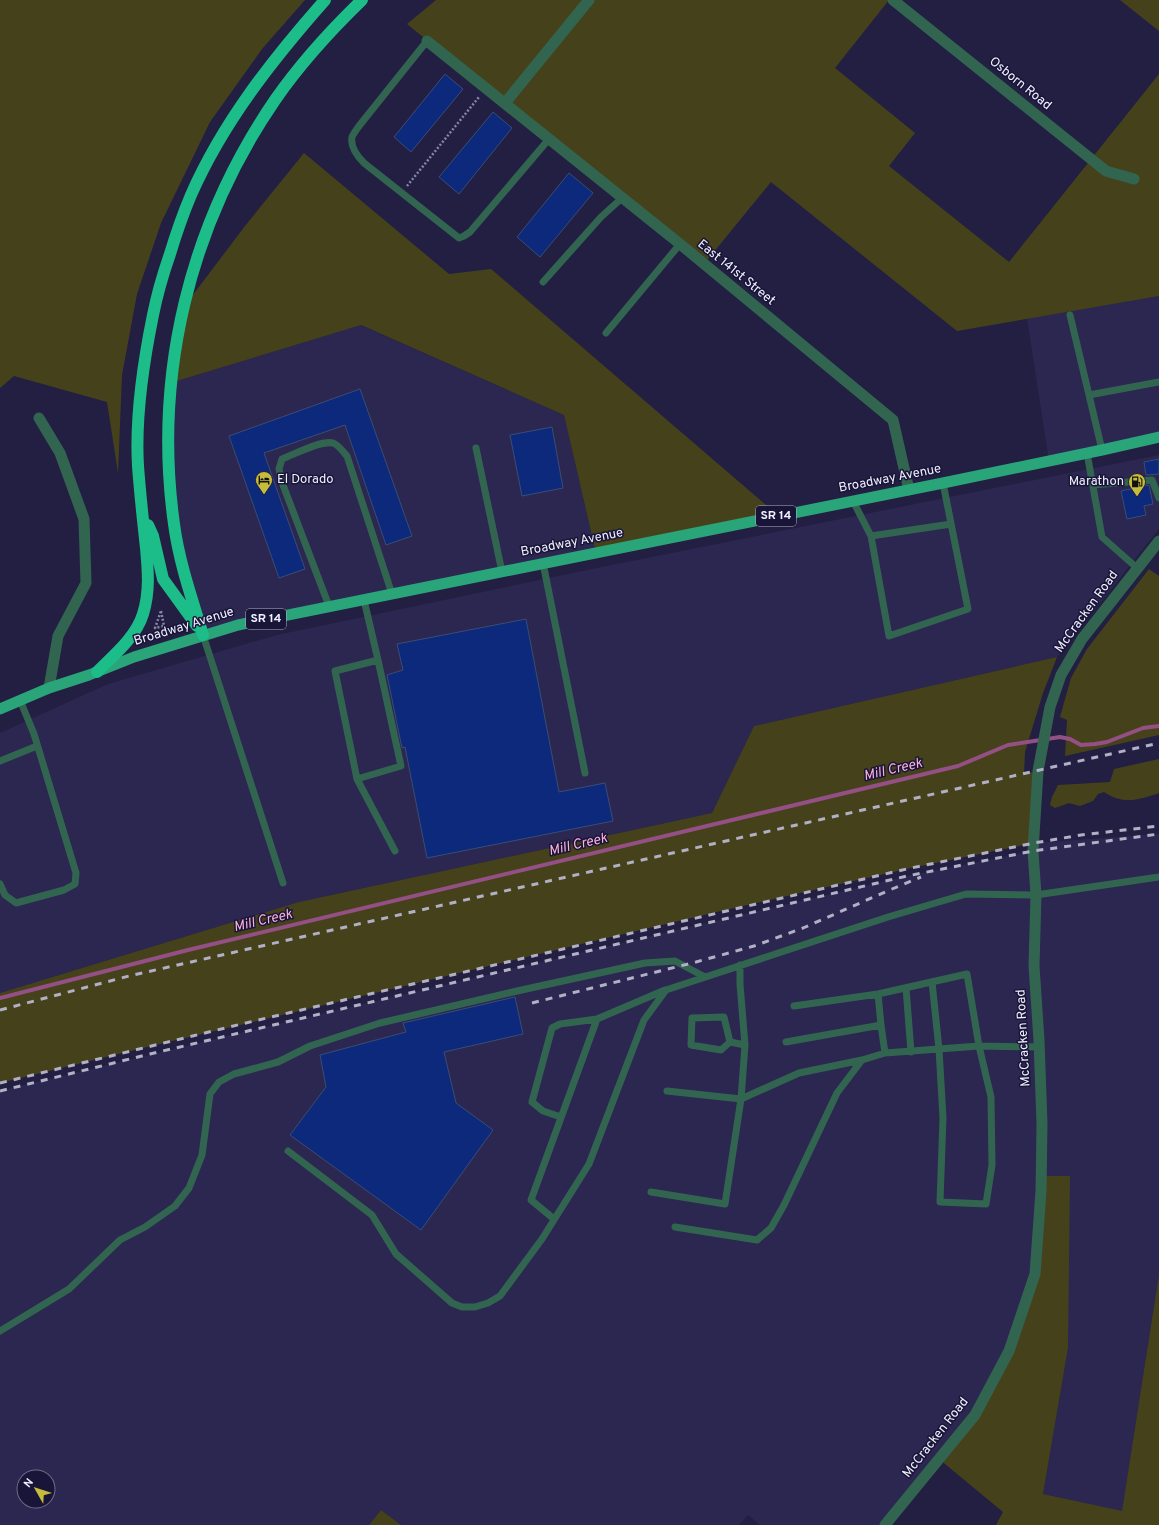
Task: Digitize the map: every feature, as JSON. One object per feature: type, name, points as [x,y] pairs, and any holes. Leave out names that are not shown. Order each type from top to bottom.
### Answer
[{"type":"highway","points":[[97,672],[128,640],[143,615],[147,596],[148,576],[138,466],[138,426],[142,378],[153,314],[163,275],[177,233],[191,196],[208,159],[230,122],[287,43],[325,0]]},
{"type":"highway","points":[[203,635],[186,579],[174,525],[169,474],[169,394],[174,349],[183,308],[194,266],[207,229],[226,184],[247,144],[275,100],[304,62],[362,0]]},
{"type":"highway","points":[[143,513],[153,536],[164,579],[203,635]]},
{"type":"main road","name":"Broadway Avenue","points":[[0,709],[49,688],[97,672],[134,657],[238,625],[909,490],[1159,437]]},
{"type":"street","points":[[505,103],[589,0]]},
{"type":"street","name":"Osborn Road","points":[[893,0],[1106,171],[1134,179]]},
{"type":"street","name":"East 141st Street","points":[[427,41],[680,244],[893,420],[909,490]]},
{"type":"street","points":[[39,418],[60,453],[84,520],[86,583],[58,636],[49,688]]},
{"type":"street","name":"McCracken Road","points":[[885,1525],[974,1415],[1009,1351],[1035,1274],[1041,1191],[1042,1124],[1034,966],[1036,895],[1034,851],[1038,771],[1047,718],[1060,675],[1097,618],[1159,541]]},
{"type":"lane","points":[[427,41],[359,126],[352,138],[358,157],[458,238],[470,232],[549,139]]},
{"type":"lane","points":[[543,282],[601,217],[622,198]]},
{"type":"lane","points":[[606,333],[680,244]]},
{"type":"lane","points":[[1070,315],[1102,450]]},
{"type":"lane","points":[[1089,395],[1159,382]]},
{"type":"lane","points":[[329,606],[283,485],[279,469],[282,459],[324,443],[334,443],[347,456],[392,594]]},
{"type":"lane","points":[[476,448],[502,572]]},
{"type":"lane","points":[[1087,453],[1102,537],[1137,568]]},
{"type":"lane","points":[[1093,485],[1152,480],[1159,498]]},
{"type":"lane","points":[[853,501],[871,536],[889,636],[968,609],[943,483]]},
{"type":"lane","points":[[871,536],[951,524]]},
{"type":"lane","points":[[543,563],[585,772]]},
{"type":"lane","points":[[357,779],[401,766],[364,600]]},
{"type":"lane","points":[[203,635],[283,883]]},
{"type":"lane","points":[[378,660],[335,671],[357,779],[395,850]]},
{"type":"lane","points":[[0,884],[5,895],[16,903],[64,890],[75,884],[76,873],[37,746],[20,700]]},
{"type":"lane","points":[[0,762],[37,746]]},
{"type":"lane","points":[[561,1117],[542,1111],[532,1102],[552,1028],[560,1024],[596,1019],[666,990],[740,965],[888,917],[966,894],[1036,895],[1159,877]]},
{"type":"lane","points":[[0,1331],[68,1289],[120,1240],[145,1227],[175,1206],[189,1188],[202,1156],[210,1094],[219,1082],[234,1074],[278,1062],[310,1046],[380,1023],[645,963],[675,961],[705,977]]},
{"type":"lane","points":[[651,1192],[724,1204],[741,1099],[745,1045],[740,965]]},
{"type":"lane","points":[[794,1006],[878,994],[967,974],[979,1046],[992,1097],[992,1165],[986,1204],[940,1202],[943,1118],[939,1049],[932,982]]},
{"type":"lane","points":[[906,988],[911,1052]]},
{"type":"lane","points":[[288,1151],[372,1215],[396,1254],[452,1303],[462,1306],[475,1307],[488,1303],[500,1296],[542,1239],[589,1164],[644,1020],[666,990]]},
{"type":"lane","points":[[878,994],[886,1053]]},
{"type":"lane","points":[[724,1017],[730,1042],[721,1050],[691,1045],[692,1018],[724,1017]]},
{"type":"lane","points":[[554,1219],[531,1200],[596,1019]]},
{"type":"lane","points":[[786,1042],[882,1025]]},
{"type":"lane","points":[[730,1042],[745,1045]]},
{"type":"lane","points":[[668,1091],[741,1099],[799,1073],[862,1060],[886,1053],[979,1046],[1039,1047]]},
{"type":"lane","points":[[675,1227],[758,1240],[771,1228],[784,1205],[837,1093],[862,1060]]},
{"type":"path","points":[[401,192],[486,88]]},
{"type":"path","points":[[161,611],[164,626],[155,628],[157,622],[161,611]]},
{"type":"shaded area","points":[[0,0],[305,0],[262,49],[210,122],[161,223],[137,294],[122,375],[118,473],[107,402],[14,376],[0,388]]},
{"type":"shaded area","points":[[436,0],[889,0],[835,68],[915,133],[889,166],[1009,262],[1159,74],[1159,296],[957,331],[771,182],[704,264],[407,24]]},
{"type":"shaded area","points":[[1120,0],[1159,0],[1159,31]]},
{"type":"shaded area","points":[[304,153],[449,274],[491,269],[779,516],[596,553],[564,415],[361,325],[170,383],[183,308],[245,226]]},
{"type":"shaded area","points":[[1159,296],[1159,436],[1049,461],[1027,318]]},
{"type":"shaded area","points":[[360,325],[564,415],[596,553],[203,635],[174,525],[170,383]]},
{"type":"shaded area","points":[[1159,455],[1159,529],[1057,657],[754,726],[712,813],[299,902],[0,993],[0,733],[108,684],[277,635],[587,570]]},
{"type":"shaded area","points":[[1149,569],[1159,576],[1159,735],[1065,756],[1067,720],[1060,717],[1071,678],[1087,649]]},
{"type":"shaded area","points":[[1057,657],[1043,693],[1025,752],[1024,774],[1038,771],[1034,843],[911,868],[725,910],[0,1083],[0,993],[299,902],[712,813],[754,726]]},
{"type":"shaded area","points":[[1159,759],[1159,793],[1144,798],[1125,800],[1118,799],[1104,792],[1098,794],[1093,801],[1080,806],[1069,803],[1055,808],[1050,805],[1058,785],[1110,782],[1114,769]]},
{"type":"shaded area","points":[[1159,834],[1159,1274],[1122,1512],[1043,1494],[1068,1348],[1035,1274],[1009,1351],[975,1415],[885,1525],[760,1525],[748,1515],[739,1525],[401,1525],[381,1510],[369,1525],[0,1525],[0,1091],[256,1029],[907,876],[1033,851],[1034,843]]},
{"type":"shaded area","points":[[1041,1176],[1070,1176],[1068,1348],[1043,1494],[1122,1511],[1159,1274],[1159,1525],[996,1525],[1003,1512],[939,1459],[975,1415],[1009,1351],[1035,1274]]},
{"type":"shaded area","points":[[381,1510],[401,1525],[369,1525]]},
{"type":"building","points":[[445,74],[463,89],[411,152],[394,137]]},
{"type":"building","points":[[493,112],[512,128],[459,194],[439,177]]},
{"type":"building","points":[[569,173],[593,193],[540,257],[517,237]]},
{"type":"building","name":"El Dorado","points":[[360,389],[412,536],[386,545],[345,425],[264,453],[305,569],[279,578],[229,436]]},
{"type":"building","points":[[552,427],[563,488],[522,496],[510,435]]},
{"type":"building","points":[[1159,459],[1159,474],[1146,475],[1144,462]]},
{"type":"building","name":"Marathon","points":[[1149,485],[1153,504],[1144,506],[1146,515],[1127,519],[1121,491]]},
{"type":"building","points":[[526,619],[559,792],[605,783],[613,821],[427,858],[405,747],[402,748],[387,675],[403,670],[397,644]]},
{"type":"building","points":[[515,997],[523,1034],[444,1052],[456,1103],[493,1130],[421,1230],[290,1135],[326,1087],[320,1055],[406,1032],[403,1023]]},
{"type":"waterway","name":"Mill Creek","points":[[0,998],[188,950],[958,766],[1008,745],[1060,737],[1070,739],[1081,745],[1095,744],[1107,742],[1143,728],[1159,726]]},
{"type":"railway","points":[[0,1010],[129,976],[1159,743]]},
{"type":"railway","points":[[0,1083],[254,1021],[911,868],[1081,835],[1159,826]]},
{"type":"railway","points":[[0,1091],[150,1054],[907,876],[1033,851],[1159,834]]},
{"type":"railway","points":[[532,1003],[754,946],[803,928],[921,877]]},
{"type":"place","name":"El Dorado","points":[[264,495]]},
{"type":"place","name":"Marathon","points":[[1137,497]]}]
